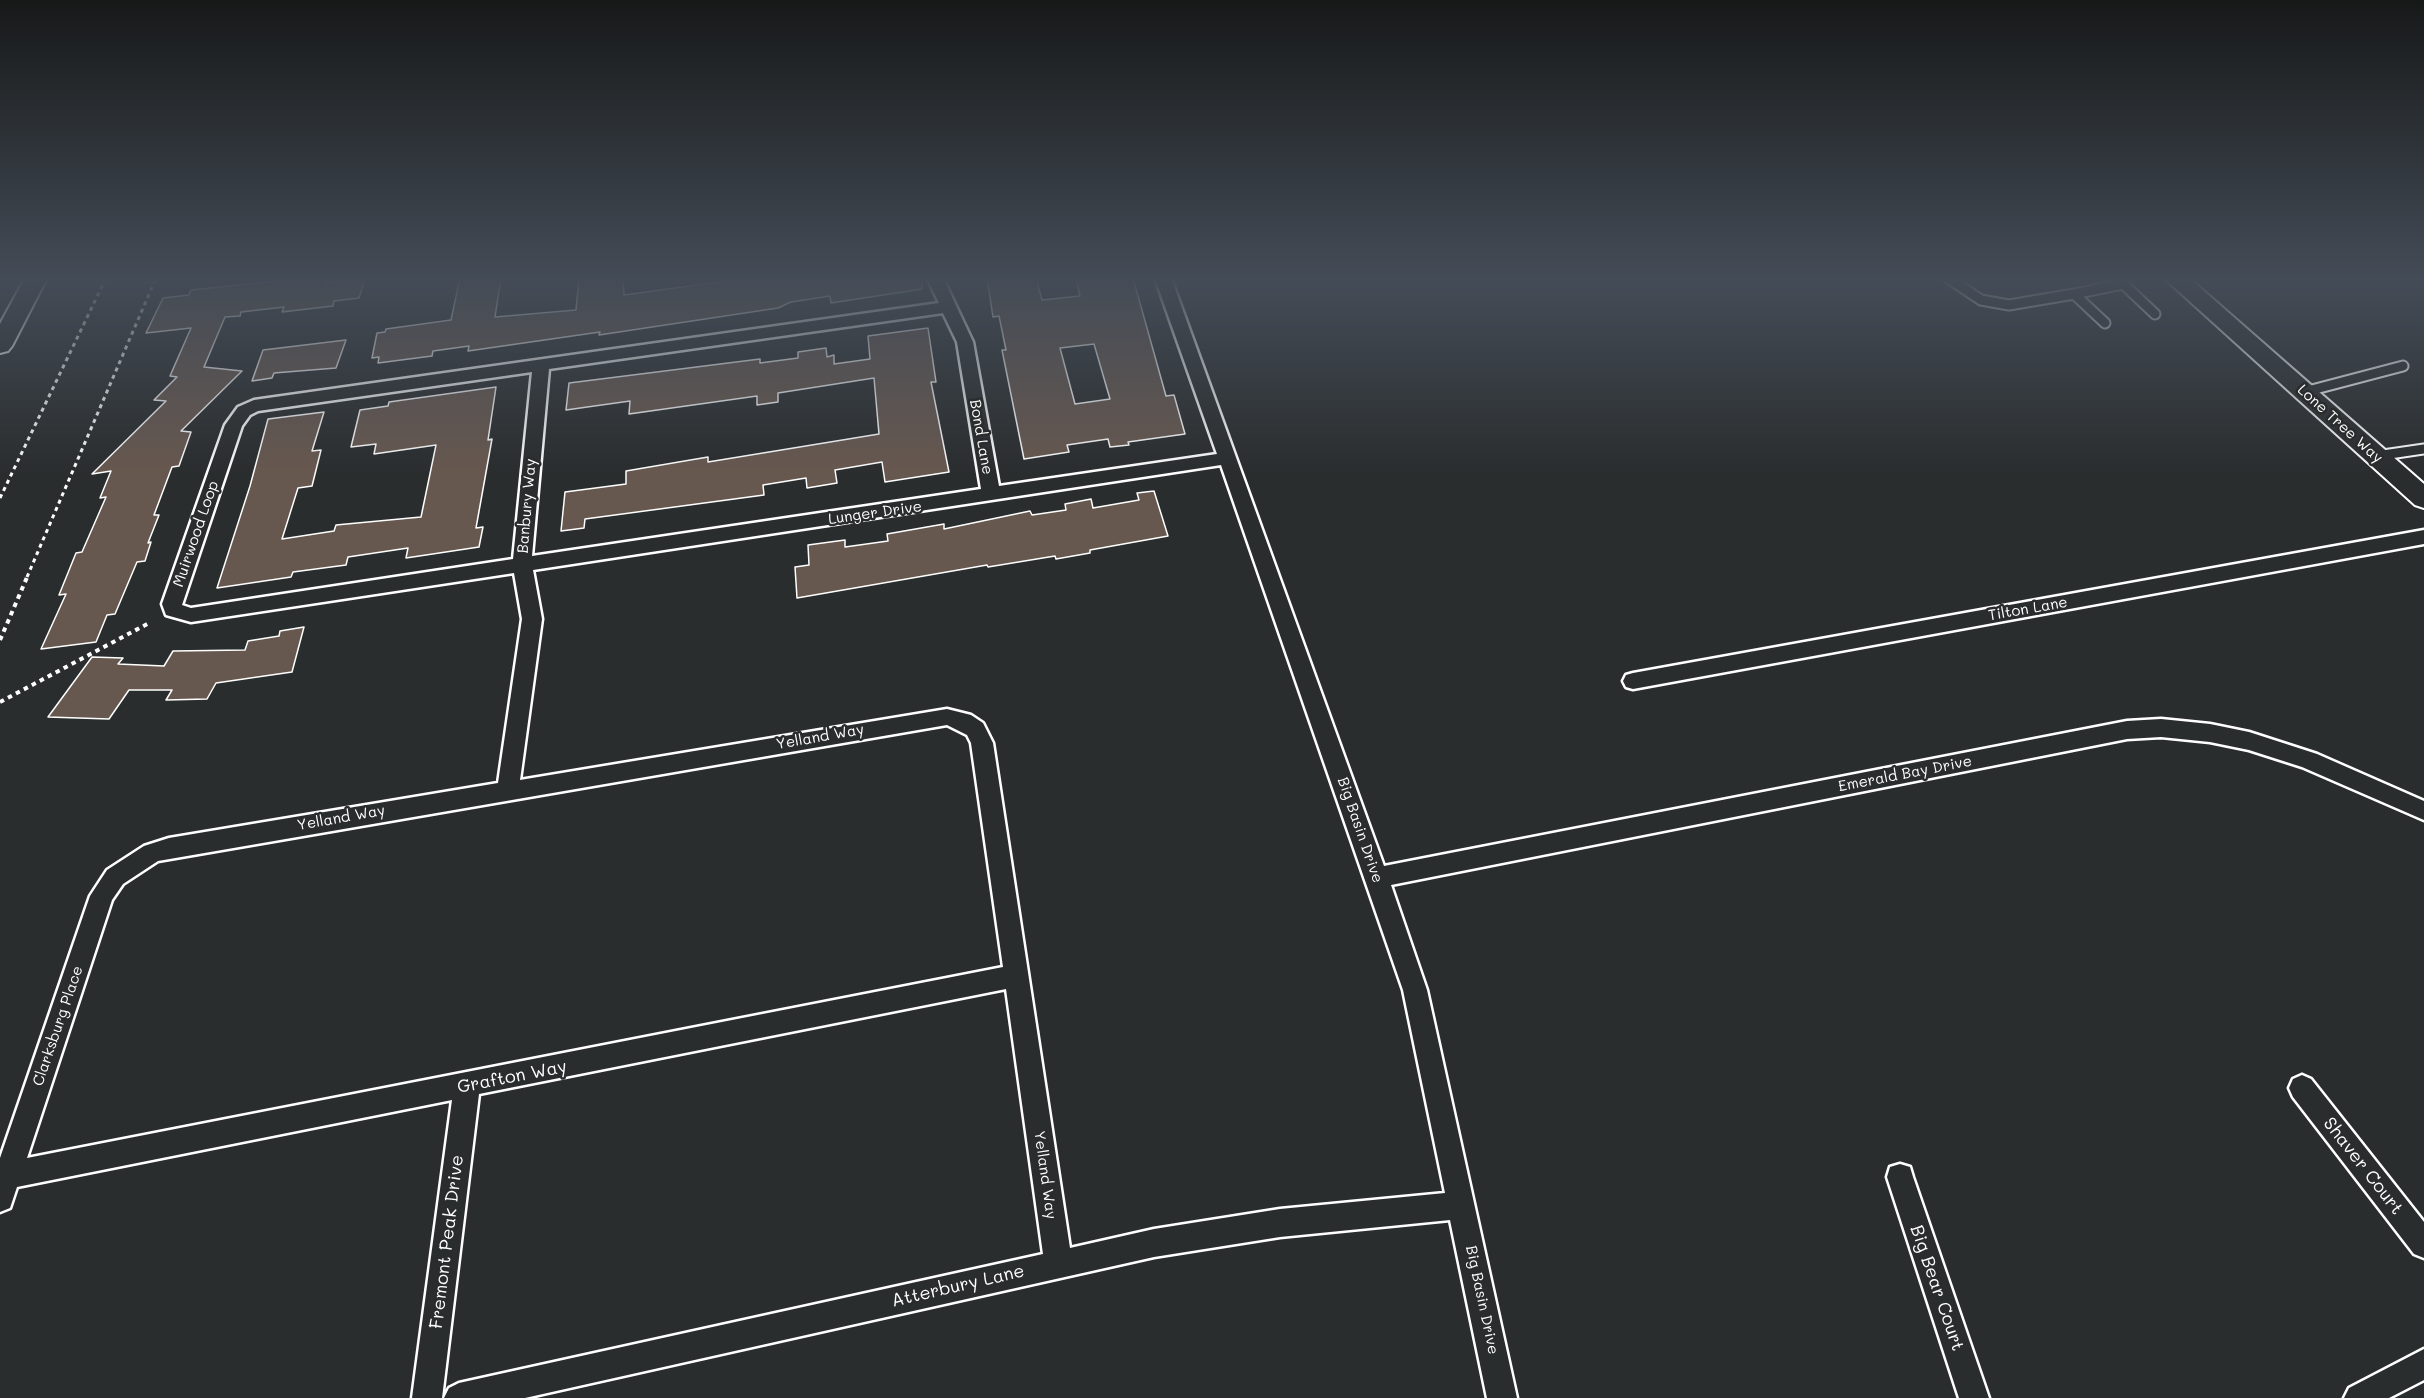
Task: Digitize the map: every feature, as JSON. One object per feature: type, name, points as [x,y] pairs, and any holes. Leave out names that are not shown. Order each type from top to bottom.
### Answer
[{"type":"main road","name":"Lone Tree Way","points":[[2249,343],[2424,499]]},
{"type":"street","points":[[541,364],[692,343]]},
{"type":"street","name":"Bond Lane","points":[[965,343],[991,496]]},
{"type":"street","name":"Big Basin Drive","points":[[1187,343],[1415,990],[1502,1398]]},
{"type":"street","name":"Banbury Way","points":[[508,790],[532,619],[522,564],[541,364]]},
{"type":"street","name":"Muirwood Loop","points":[[522,564],[191,615],[180,614],[173,610],[172,604],[234,424],[244,411],[254,406],[541,364]]},
{"type":"street","name":"Lunger Drive","points":[[522,564],[991,496],[1228,458]]},
{"type":"street","name":"Tilton Lane","points":[[1633,681],[2424,537]]},
{"type":"street","name":"Yelland Way","points":[[132,864],[169,848],[926,718],[947,717],[963,721],[975,729],[982,743],[1058,1263]]},
{"type":"street","name":"Emerald Bay Drive","points":[[1377,878],[2127,730],[2161,728],[2249,741],[2309,760],[2424,811]]},
{"type":"street","name":"Clarksburg Place","points":[[4,1186],[102,896],[115,877],[132,864]]},
{"type":"street","name":"Grafton Way","points":[[4,1186],[467,1086],[1016,976]]},
{"type":"street","name":"Fremont Peak Drive","points":[[427,1398],[467,1086]]},
{"type":"street","name":"Shaver Court","points":[[2302,1088],[2424,1244]]},
{"type":"street","name":"Big Bear Court","points":[[1900,1177],[1974,1398]]},
{"type":"street","name":"Atterbury Lane","points":[[459,1398],[1058,1263],[1226,1231],[1461,1204]]},
{"type":"street","points":[[2359,1398],[2424,1364]]},
{"type":"lane","points":[[2304,392],[2403,366]]},
{"type":"lane","points":[[2376,456],[2424,449]]},
{"type":"path","points":[[0,498],[75,343]]},
{"type":"path","points":[[0,640],[128,343]]},
{"type":"path","points":[[0,702],[151,622]]},
{"type":"building","points":[[184,343],[214,343],[204,367],[242,371],[181,431],[191,432],[179,466],[172,467],[154,515],[159,515],[148,543],[151,542],[145,561],[137,562],[115,614],[107,615],[96,642],[41,649],[66,594],[59,595],[76,553],[82,552],[106,497],[100,498],[111,471],[92,474],[166,401],[154,400],[177,377],[170,376]]},
{"type":"building","points":[[319,343],[345,343],[336,368],[274,373],[272,378],[252,381],[263,350]]},
{"type":"building","points":[[375,343],[522,343],[468,351],[469,346],[433,351],[432,356],[378,363],[379,357],[372,358]]},
{"type":"building","points":[[869,343],[930,343],[936,382],[931,382],[949,472],[885,482],[882,462],[835,470],[837,483],[807,488],[806,478],[763,485],[764,495],[585,519],[584,528],[561,531],[565,492],[626,484],[626,471],[708,457],[708,462],[879,434],[874,378],[778,393],[778,402],[757,405],[757,396],[629,414],[630,401],[566,410],[569,383],[760,359],[760,363],[798,358],[798,352],[826,348],[827,357],[834,355],[834,364],[870,359]]},
{"type":"building","points":[[1005,343],[1151,343],[1166,396],[1174,395],[1185,434],[1128,442],[1129,445],[1110,447],[1108,439],[1067,445],[1069,452],[1024,459],[1002,350],[1006,350]],"holes":[[[1094,344],[1110,399],[1075,404],[1060,348]]]},
{"type":"building","points":[[496,387],[488,440],[492,439],[476,528],[483,527],[479,547],[406,558],[408,548],[348,557],[346,565],[293,572],[291,577],[217,588],[250,486],[268,419],[324,412],[312,451],[321,450],[312,486],[298,488],[282,539],[334,531],[336,525],[421,517],[436,445],[374,454],[376,444],[351,447],[360,410],[388,406],[389,402]]},
{"type":"building","points":[[1154,491],[1168,536],[1090,550],[1090,553],[1056,559],[1055,556],[988,567],[987,565],[797,598],[795,567],[809,565],[808,545],[845,540],[845,547],[888,541],[887,534],[944,524],[944,529],[1030,511],[1032,515],[1066,510],[1065,504],[1091,499],[1093,508],[1139,500],[1137,493]]},
{"type":"building","points":[[304,627],[292,672],[216,683],[207,699],[166,700],[172,690],[129,690],[109,719],[48,717],[92,657],[123,658],[118,664],[164,666],[173,651],[245,650],[248,641],[279,636],[280,631]]}]
